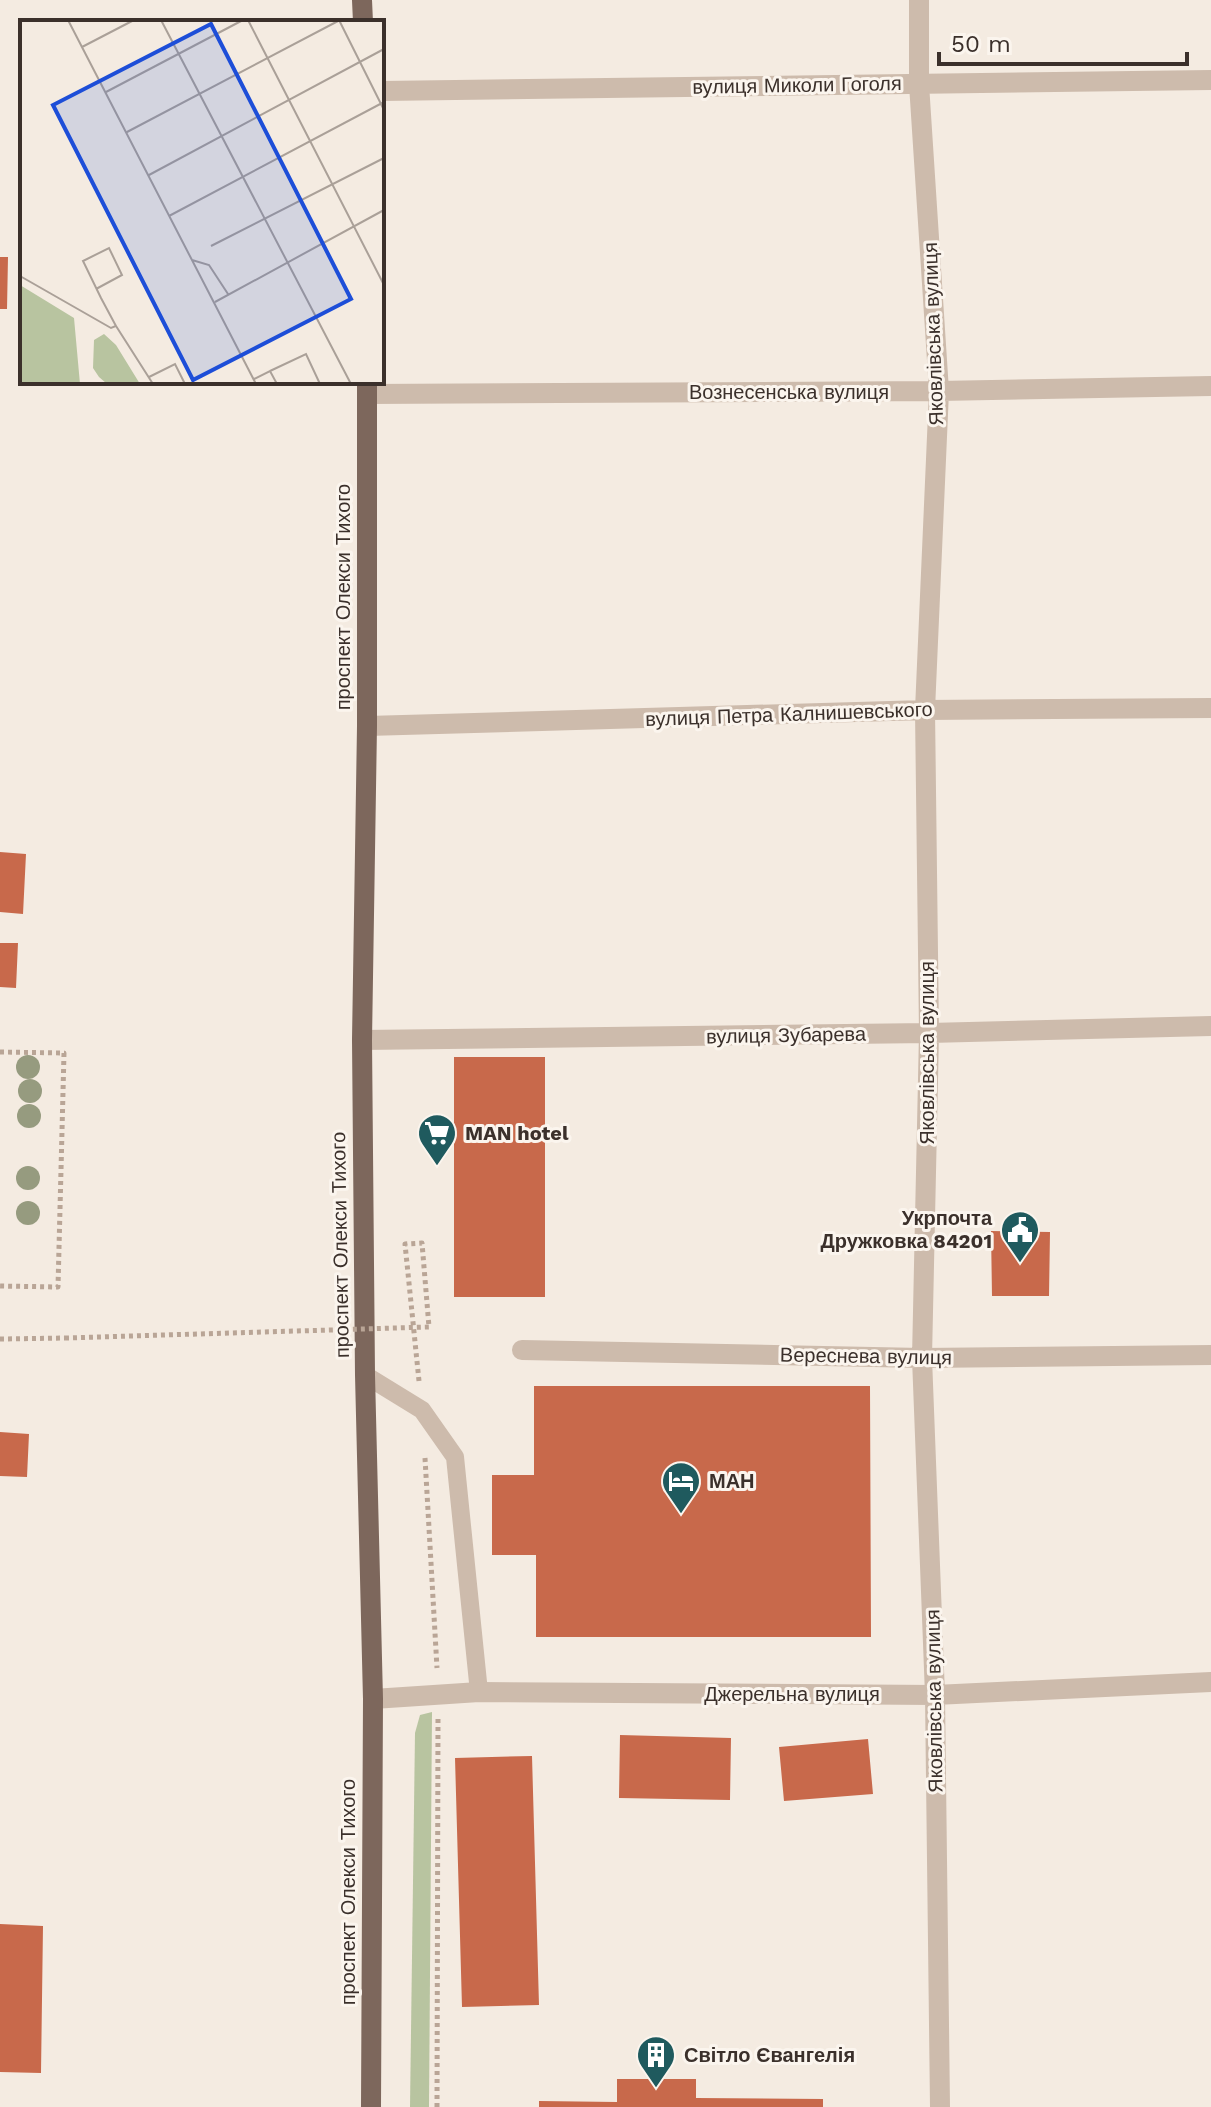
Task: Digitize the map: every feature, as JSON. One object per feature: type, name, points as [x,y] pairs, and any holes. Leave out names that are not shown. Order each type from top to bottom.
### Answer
[{"type":"main road","points":[[362,0],[363,20]]},
{"type":"main road","name":"проспект Олекси Тихого","points":[[367,388],[367,726],[362,1040],[365,1375],[373,1699],[371,2107]]},
{"type":"street","name":"Яковлівська вулиця","points":[[919,0],[919,84],[939,391],[925,710],[929,1033],[922,1358],[935,1695],[940,2107]]},
{"type":"street","name":"вулиця Миколи Гоголя","points":[[384,91],[1211,80]]},
{"type":"street","name":"Вознесенська вулиця","points":[[367,388],[939,391],[1211,386]]},
{"type":"street","name":"вулиця Петра Калнишевського","points":[[367,726],[925,710],[1211,708]]},
{"type":"street","name":"вулиця Зубарева","points":[[362,1040],[1211,1026]]},
{"type":"street","name":"Вереснева вулиця","points":[[522,1350],[922,1358],[1211,1355]]},
{"type":"street","name":"Джерельна вулиця","points":[[373,1699],[479,1692],[935,1695],[1211,1682]]},
{"type":"lane","points":[[365,1375],[422,1410],[455,1457],[479,1692]]},
{"type":"path","points":[[0,1052],[64,1053],[58,1287],[0,1286]]},
{"type":"path","points":[[0,1339],[429,1327],[422,1243]]},
{"type":"green space","points":[[432,1712],[429,2107],[410,2107],[415,1733],[420,1715]]},
{"type":"building","points":[[0,257],[8,257],[7,309],[0,309]]},
{"type":"building","points":[[0,852],[26,854],[23,914],[0,912]]},
{"type":"building","points":[[0,943],[18,943],[16,988],[0,987]]},
{"type":"building","points":[[454,1057],[545,1057],[545,1297],[454,1297]]},
{"type":"building","name":"Укрпочта Дружковка 84201","points":[[991,1231],[1050,1232],[1049,1296],[992,1296]]},
{"type":"building","name":"МАН","points":[[534,1386],[870,1386],[871,1637],[536,1637],[536,1555],[492,1555],[492,1475],[534,1475]]},
{"type":"building","points":[[0,1432],[29,1434],[27,1477],[0,1476]]},
{"type":"building","points":[[620,1735],[731,1738],[730,1800],[619,1798]]},
{"type":"building","points":[[868,1739],[873,1794],[784,1801],[779,1747]]},
{"type":"building","points":[[532,1756],[539,2005],[462,2007],[455,1758]]},
{"type":"building","points":[[0,1924],[43,1926],[41,2073],[0,2072]]},
{"type":"building","name":"Світло Євангелія","points":[[617,2079],[696,2079],[696,2098],[823,2099],[823,2107],[539,2107],[539,2101],[617,2102]]},
{"type":"place","name":"MAN hotel","points":[[437,1167]]},
{"type":"place","name":"Укрпочта Дружковка 84201","points":[[1020,1264]]},
{"type":"place","name":"МАН","points":[[681,1515]]},
{"type":"place","name":"Світло Євангелія","points":[[656,2089]]}]
